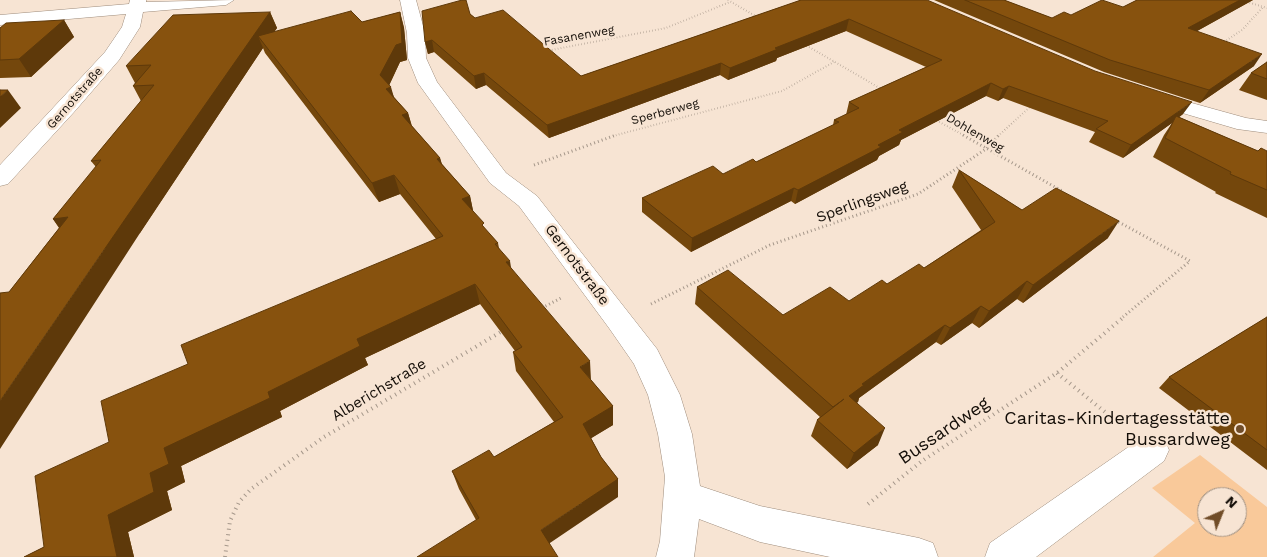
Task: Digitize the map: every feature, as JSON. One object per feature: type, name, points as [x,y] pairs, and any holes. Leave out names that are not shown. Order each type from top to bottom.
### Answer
[{"type":"street","points":[[0,20],[136,4],[226,0]]},
{"type":"street","name":"Gernotstraße","points":[[408,0],[416,33],[417,58],[428,83],[498,178],[528,201],[619,320],[646,358],[664,395],[676,434],[683,476],[680,541],[674,557]]},
{"type":"street","name":"Gernotstraße","points":[[0,179],[68,107],[112,56],[131,27],[136,4]]},
{"type":"street","points":[[1134,91],[1202,112],[1267,128]]},
{"type":"street","points":[[1004,557],[1152,450]]},
{"type":"street","points":[[682,496],[760,524],[919,557]]},
{"type":"path","points":[[1240,0],[1267,8]]},
{"type":"path","points":[[729,1],[765,22]]},
{"type":"path","name":"Fasanenweg","points":[[542,52],[666,28],[729,1]]},
{"type":"path","points":[[1218,45],[1242,30],[1263,7]]},
{"type":"path","points":[[800,42],[885,91]]},
{"type":"path","name":"Sperberweg","points":[[498,178],[622,133],[672,118],[782,91],[834,62]]},
{"type":"path","name":"Sperlingsweg","points":[[619,320],[770,245],[918,194],[986,149],[1020,114],[1033,104]]},
{"type":"path","name":"Dohlenweg","points":[[927,115],[1062,191]]},
{"type":"path","name":"Bussardweg","points":[[860,507],[868,504],[922,461],[1057,373],[1190,261],[1113,219]]},
{"type":"path","points":[[539,310],[589,281]]},
{"type":"path","name":"Alberichstraße","points":[[225,557],[230,521],[239,502],[251,489],[324,437],[505,329]]},
{"type":"path","points":[[1057,373],[1152,450]]},
{"type":"shaded area","points":[[1200,455],[1241,487],[1197,487],[1197,537],[1247,537],[1247,491],[1267,507],[1267,557],[1153,557],[1195,523],[1152,488]]},
{"type":"building","points":[[466,0],[470,14],[475,18],[503,10],[581,76],[801,0],[927,0],[1095,71],[1192,102],[1131,145],[1096,129],[1108,121],[1009,86],[1003,89],[991,83],[899,130],[903,132],[878,145],[881,147],[798,190],[794,188],[692,238],[642,198],[713,166],[723,174],[753,159],[756,162],[839,122],[834,120],[859,108],[849,102],[942,60],[849,19],[730,68],[721,63],[547,125],[484,73],[474,76],[432,40],[425,42],[422,11]]},
{"type":"building","points":[[965,0],[1004,0],[1052,18],[1064,12],[1071,15],[1102,0],[1123,7],[1137,0],[1240,0],[1188,28],[1262,54],[1209,90],[1110,60]]},
{"type":"building","points":[[351,11],[362,22],[400,12],[402,43],[396,45],[380,75],[391,87],[386,89],[408,113],[402,115],[470,196],[462,199],[484,223],[482,225],[498,243],[495,244],[510,261],[506,262],[590,361],[580,367],[613,406],[583,424],[601,457],[618,479],[541,530],[558,557],[417,557],[479,518],[452,471],[489,450],[494,457],[563,417],[513,352],[522,347],[475,284],[357,339],[360,346],[268,392],[270,398],[164,448],[169,464],[150,473],[154,492],[108,515],[117,557],[24,557],[44,547],[35,476],[109,442],[101,401],[188,364],[181,345],[443,236],[394,175],[372,183],[258,36]]},
{"type":"building","points":[[270,12],[0,401],[0,293],[9,292],[68,217],[53,219],[101,160],[91,161],[154,85],[133,86],[151,65],[126,66],[173,15]]},
{"type":"building","points":[[64,20],[19,59],[0,60],[0,28],[6,23]]},
{"type":"building","points":[[1267,62],[1267,79],[1251,73]]},
{"type":"building","points":[[0,90],[8,90],[0,97]]},
{"type":"building","points":[[1176,116],[1258,151],[1261,148],[1267,151],[1267,190],[1230,174],[1231,172],[1165,138]]},
{"type":"building","points":[[959,170],[1022,210],[1056,188],[1119,221],[1033,285],[1027,281],[989,311],[981,306],[950,328],[945,325],[862,384],[864,385],[849,396],[885,428],[854,453],[817,420],[844,399],[833,407],[697,287],[728,270],[783,315],[830,287],[849,301],[882,280],[887,284],[919,264],[924,268],[995,222]]},
{"type":"building","name":"Caritas-Kindertagesstätte Bussardweg","points":[[1267,317],[1267,450],[1169,377]]},
{"type":"place","name":"Caritas-Kindertagesstätte Bussardweg","points":[[1240,429]]}]
